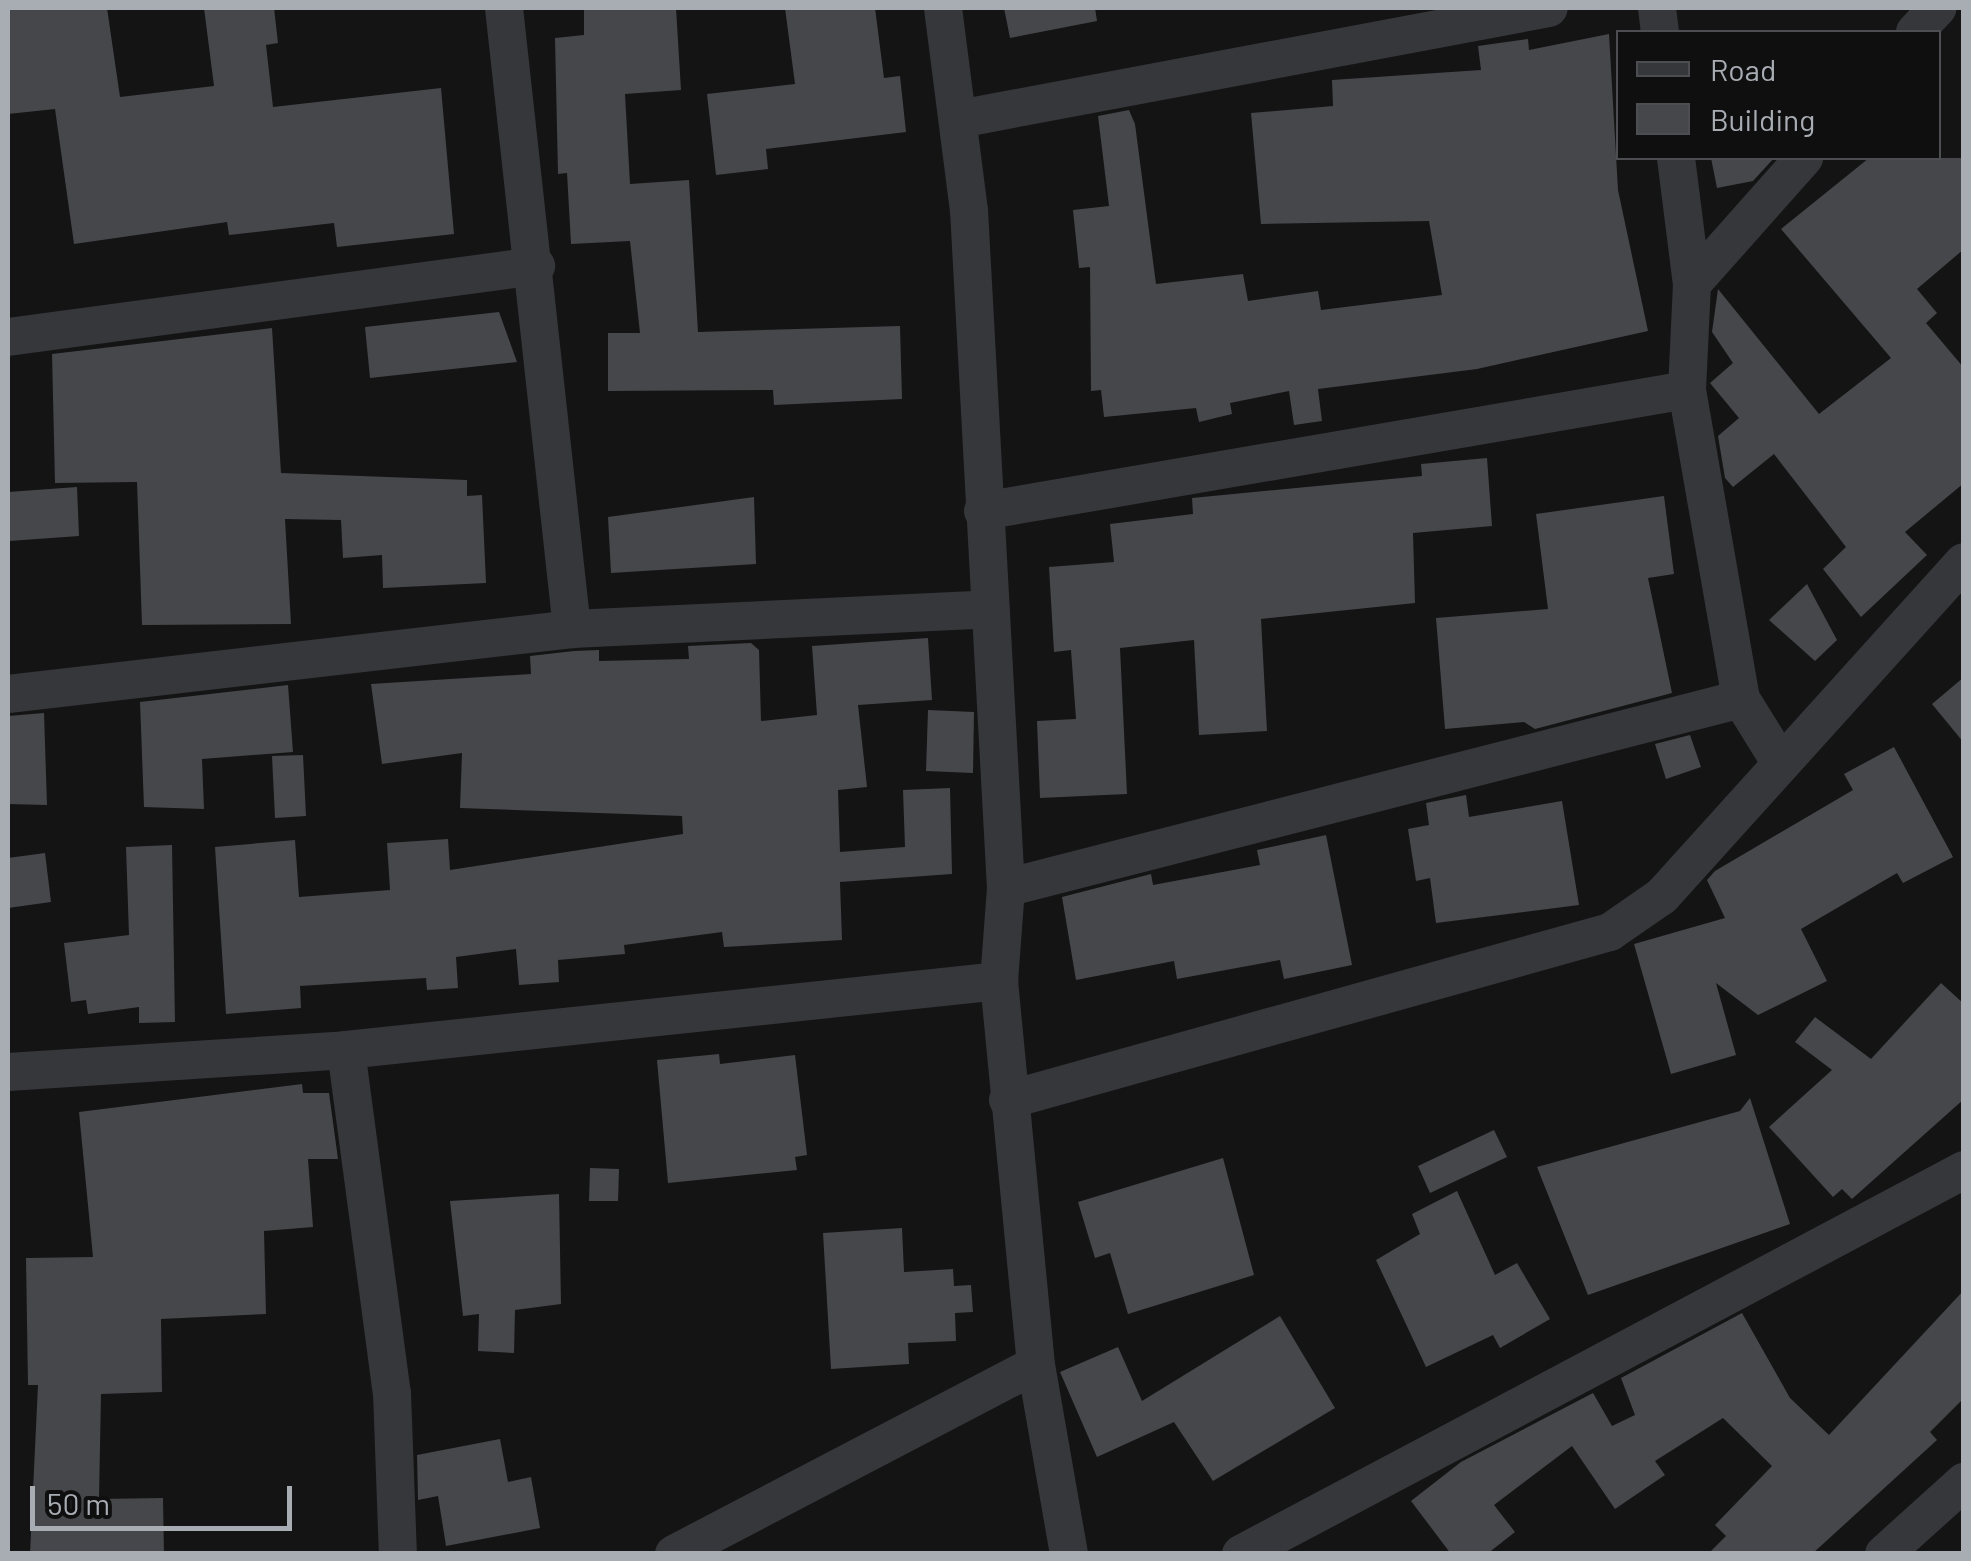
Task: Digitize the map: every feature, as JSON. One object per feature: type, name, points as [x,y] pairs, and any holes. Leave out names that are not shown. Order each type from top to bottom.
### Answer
[{"type":"street","points":[[504,8],[536,266],[572,629]]},
{"type":"street","points":[[943,8],[959,118],[991,609],[1006,888],[999,981],[1008,1100],[1036,1366],[1069,1554]]},
{"type":"street","points":[[959,118],[1549,8]]},
{"type":"street","points":[[1917,30],[1938,8]]},
{"type":"street","points":[[1676,160],[1692,284],[1686,390],[1741,699],[1780,762]]},
{"type":"street","points":[[1692,284],[1802,160]]},
{"type":"street","points":[[8,337],[536,266]]},
{"type":"street","points":[[984,511],[1686,390]]},
{"type":"street","points":[[1008,1100],[1610,932],[1662,896],[1964,562]]},
{"type":"street","points":[[8,694],[572,629],[991,609]]},
{"type":"street","points":[[1006,888],[1741,699]]},
{"type":"street","points":[[8,1072],[346,1050],[999,981]]},
{"type":"street","points":[[346,1050],[392,1393],[398,1554]]},
{"type":"street","points":[[1242,1554],[1964,1170]]},
{"type":"street","points":[[674,1554],[1036,1366]]},
{"type":"street","points":[[1884,1554],[1964,1482]]},
{"type":"building","points":[[8,8],[107,8],[120,97],[214,86],[204,8],[274,8],[278,43],[266,45],[273,107],[441,88],[454,234],[337,247],[334,223],[229,235],[227,222],[74,244],[55,109],[8,114]]},
{"type":"building","points":[[584,8],[676,8],[681,90],[625,94],[630,184],[689,180],[698,332],[900,326],[902,399],[774,405],[773,390],[608,391],[608,333],[640,333],[630,241],[571,244],[567,173],[558,174],[555,38],[584,35]]},
{"type":"building","points":[[785,8],[875,8],[884,78],[900,76],[906,132],[766,149],[768,169],[716,175],[707,94],[795,84]]},
{"type":"building","points":[[1004,8],[1095,8],[1097,21],[1010,38]]},
{"type":"building","points":[[1609,34],[1618,190],[1648,331],[1477,369],[1318,389],[1322,421],[1294,425],[1289,391],[1230,403],[1232,414],[1199,422],[1196,408],[1104,417],[1101,390],[1091,391],[1090,267],[1079,268],[1073,210],[1109,206],[1098,116],[1129,110],[1135,124],[1156,284],[1243,274],[1248,301],[1318,291],[1321,310],[1442,295],[1429,221],[1261,224],[1251,113],[1333,106],[1332,80],[1481,70],[1478,46],[1528,39],[1529,50]]},
{"type":"building","points":[[1964,158],[1964,249],[1917,289],[1937,313],[1926,323],[1964,368],[1964,483],[1905,532],[1927,555],[1861,617],[1823,569],[1846,547],[1774,454],[1733,487],[1725,478],[1718,436],[1739,418],[1710,383],[1733,363],[1712,332],[1718,289],[1819,414],[1891,358],[1781,229],[1867,160]]},
{"type":"building","points":[[1711,160],[1772,160],[1753,181],[1717,188]]},
{"type":"building","points":[[499,312],[517,362],[370,378],[365,327]]},
{"type":"building","points":[[272,328],[281,473],[467,480],[467,496],[482,495],[486,583],[383,588],[382,555],[343,558],[341,520],[285,519],[291,624],[142,625],[137,482],[55,483],[52,354]]},
{"type":"building","points":[[1487,458],[1492,526],[1413,533],[1415,603],[1261,619],[1267,731],[1199,735],[1194,640],[1120,648],[1127,794],[1040,798],[1037,721],[1076,719],[1071,650],[1054,652],[1049,567],[1114,562],[1110,524],[1193,514],[1192,498],[1422,476],[1421,464]]},
{"type":"building","points":[[77,487],[79,536],[9,541],[8,492]]},
{"type":"building","points":[[1664,496],[1674,574],[1648,578],[1672,693],[1535,729],[1524,722],[1445,729],[1436,618],[1548,609],[1536,514]]},
{"type":"building","points":[[754,497],[756,564],[611,573],[608,517]]},
{"type":"building","points":[[1807,584],[1837,640],[1815,661],[1769,620]]},
{"type":"building","points":[[928,638],[932,700],[858,705],[867,787],[838,790],[840,852],[905,847],[903,790],[950,788],[952,874],[840,882],[842,940],[724,947],[722,932],[624,945],[625,954],[558,960],[559,982],[519,985],[516,949],[456,957],[458,988],[427,990],[426,978],[300,986],[301,1008],[226,1014],[215,847],[295,840],[299,897],[390,890],[387,843],[448,839],[450,870],[683,834],[682,816],[460,808],[462,753],[382,764],[371,684],[531,674],[530,656],[574,651],[599,650],[599,661],[689,659],[688,646],[751,643],[759,650],[761,721],[817,715],[812,646]]},
{"type":"building","points":[[1964,677],[1964,743],[1932,704]]},
{"type":"building","points":[[288,685],[293,752],[202,759],[204,809],[144,807],[140,702]]},
{"type":"building","points":[[928,710],[974,712],[973,773],[926,771]]},
{"type":"building","points":[[44,713],[47,805],[8,804],[8,716]]},
{"type":"building","points":[[1690,735],[1701,767],[1666,779],[1655,744]]},
{"type":"building","points":[[1894,747],[1953,857],[1903,883],[1897,873],[1801,929],[1827,981],[1758,1015],[1716,983],[1736,1055],[1671,1074],[1634,944],[1725,918],[1707,880],[1715,871],[1853,790],[1844,774]]},
{"type":"building","points":[[303,755],[306,816],[275,818],[272,756]]},
{"type":"building","points":[[1466,795],[1469,817],[1562,801],[1579,905],[1436,923],[1430,878],[1416,881],[1408,829],[1429,825],[1426,803]]},
{"type":"building","points":[[1326,835],[1352,965],[1284,979],[1280,960],[1177,979],[1174,961],[1076,980],[1062,897],[1151,874],[1153,885],[1260,865],[1257,850]]},
{"type":"building","points":[[172,845],[175,1022],[139,1023],[139,1007],[88,1014],[86,1000],[71,1002],[64,943],[129,935],[126,847]]},
{"type":"building","points":[[45,853],[51,902],[8,908],[8,858]]},
{"type":"building","points":[[1941,983],[1964,1004],[1964,1099],[1852,1199],[1842,1189],[1833,1197],[1769,1127],[1832,1070],[1795,1042],[1815,1017],[1871,1059]]},
{"type":"building","points":[[719,1054],[720,1064],[795,1055],[807,1155],[795,1157],[797,1170],[668,1183],[657,1060]]},
{"type":"building","points":[[302,1084],[303,1093],[329,1093],[338,1159],[308,1159],[313,1227],[264,1231],[266,1314],[161,1319],[162,1392],[101,1394],[99,1499],[163,1498],[164,1554],[30,1554],[38,1385],[28,1385],[26,1258],[93,1257],[79,1112]]},
{"type":"building","points":[[1750,1098],[1790,1224],[1588,1295],[1537,1167],[1740,1111]]},
{"type":"building","points":[[1494,1130],[1507,1157],[1430,1193],[1418,1166]]},
{"type":"building","points":[[1223,1158],[1254,1275],[1128,1314],[1110,1253],[1095,1258],[1078,1202]]},
{"type":"building","points":[[590,1168],[619,1169],[618,1201],[589,1201]]},
{"type":"building","points":[[1457,1191],[1495,1275],[1517,1263],[1550,1319],[1500,1348],[1493,1335],[1426,1367],[1376,1260],[1420,1234],[1412,1214]]},
{"type":"building","points":[[559,1194],[561,1304],[515,1310],[514,1353],[478,1351],[479,1314],[463,1316],[450,1201]]},
{"type":"building","points":[[902,1228],[904,1272],[953,1269],[954,1286],[971,1285],[973,1312],[955,1313],[956,1341],[908,1343],[909,1364],[831,1369],[823,1233]]},
{"type":"building","points":[[1964,1290],[1964,1398],[1930,1432],[1937,1440],[1812,1554],[1708,1554],[1726,1536],[1715,1525],[1772,1466],[1723,1418],[1655,1461],[1665,1475],[1615,1509],[1572,1446],[1494,1505],[1515,1532],[1487,1554],[1451,1554],[1411,1501],[1461,1462],[1593,1393],[1612,1426],[1635,1415],[1621,1378],[1742,1313],[1790,1398],[1829,1435]]},
{"type":"building","points":[[1280,1316],[1335,1408],[1213,1481],[1174,1422],[1097,1457],[1060,1372],[1118,1347],[1142,1401]]},
{"type":"building","points":[[500,1439],[508,1482],[531,1477],[540,1528],[446,1546],[438,1496],[418,1500],[417,1455]]}]
